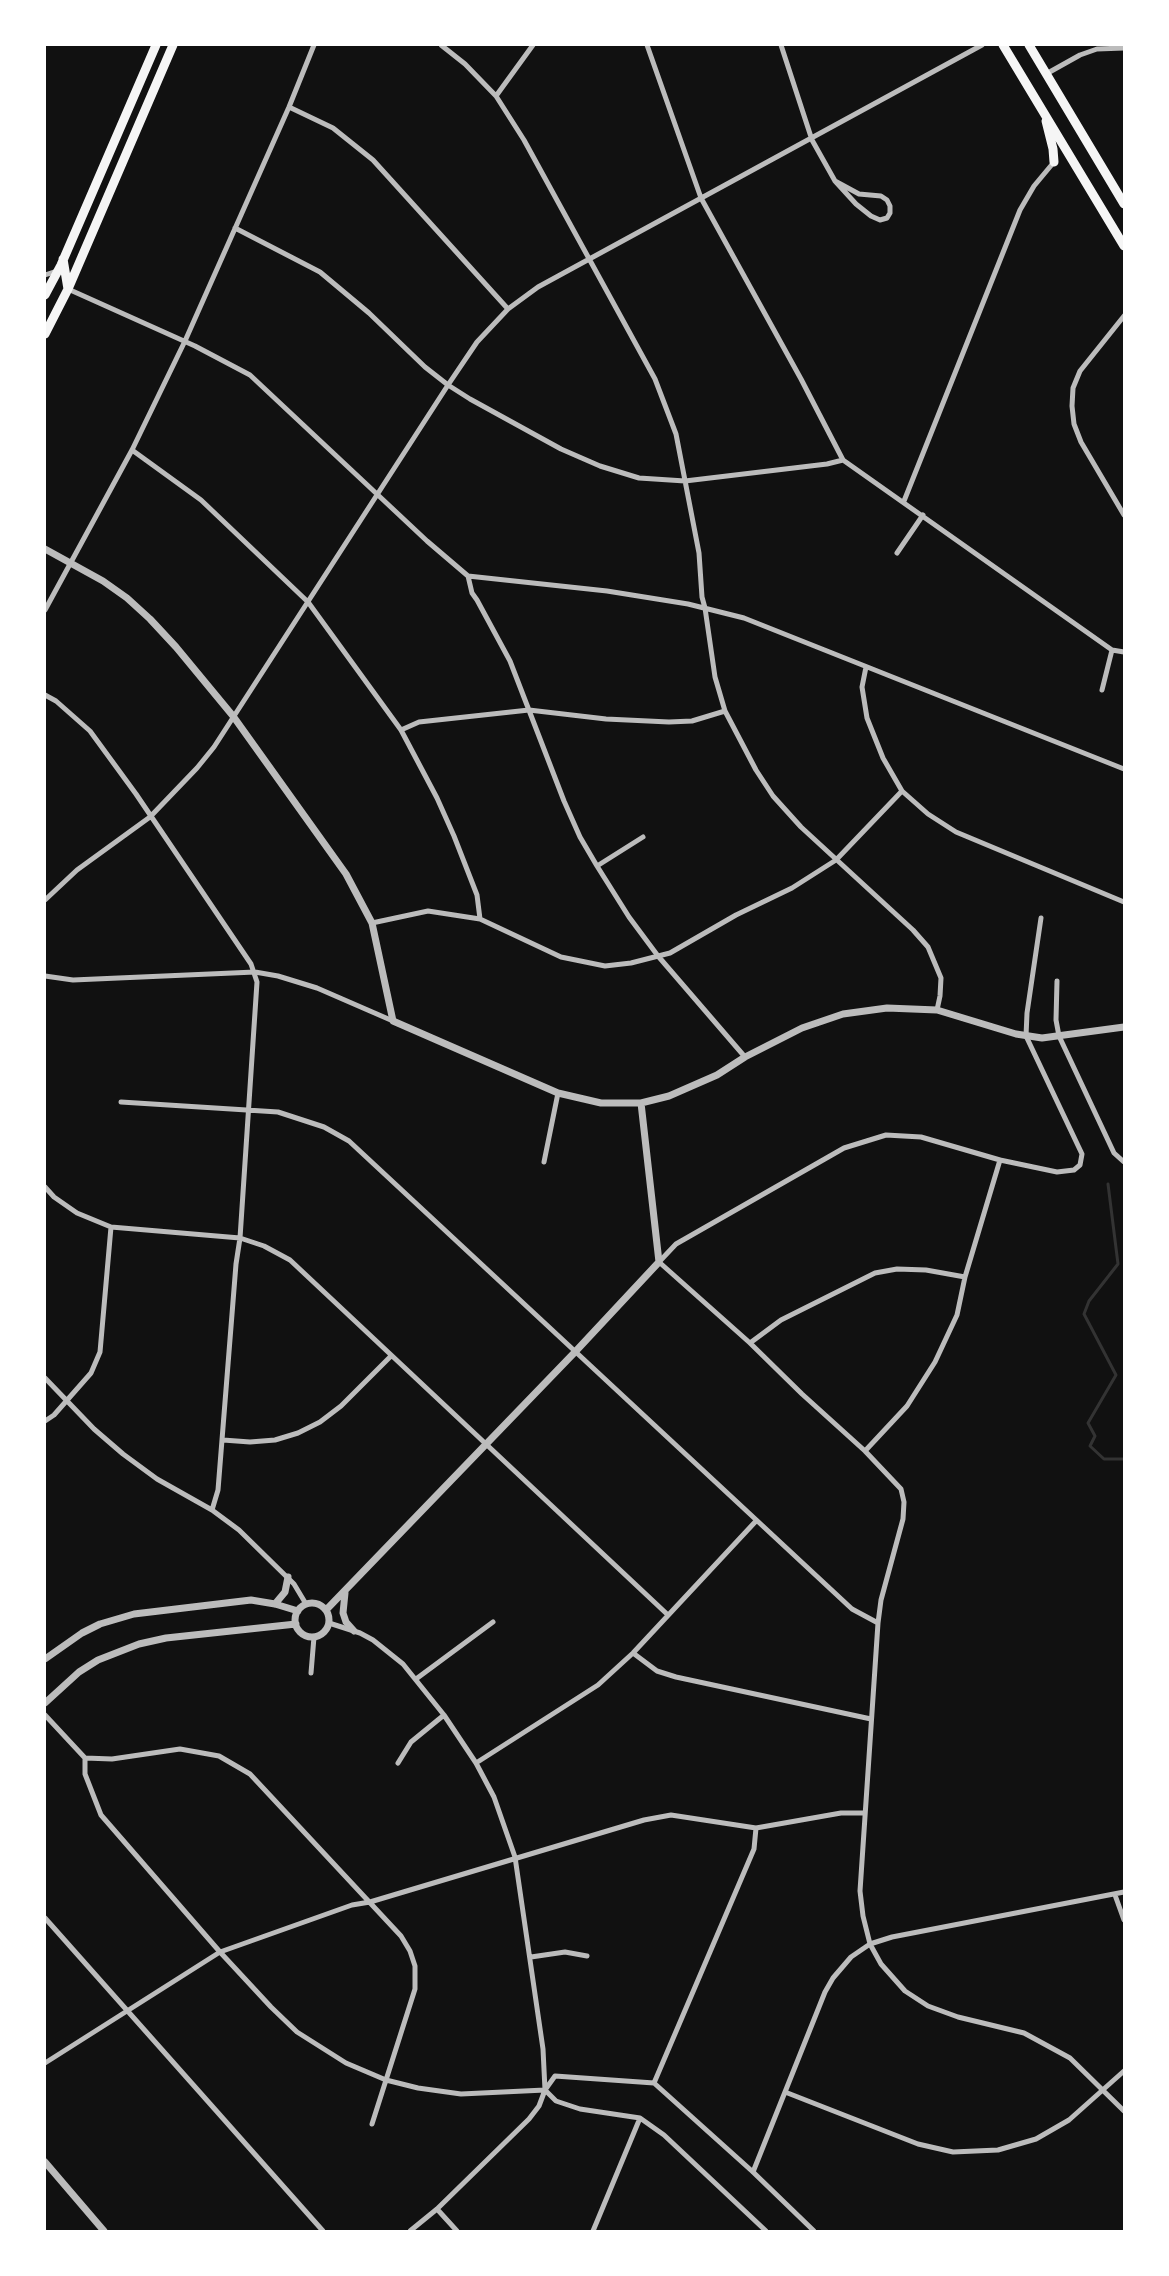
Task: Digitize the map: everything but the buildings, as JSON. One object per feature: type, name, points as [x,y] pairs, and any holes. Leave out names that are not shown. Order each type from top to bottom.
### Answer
[{"type":"main road","points":[[45,296],[156,45]]},
{"type":"main road","points":[[45,334],[68,289],[173,45]]},
{"type":"main road","points":[[1003,45],[1124,246]]},
{"type":"main road","points":[[1029,45],[1124,204]]},
{"type":"main road","points":[[1044,110],[1054,162]]},
{"type":"main road","points":[[63,259],[68,289]]},
{"type":"main road","points":[[45,296],[68,289]]},
{"type":"street","points":[[45,610],[132,450],[185,341],[289,107],[314,45]]},
{"type":"street","points":[[441,45],[465,64],[496,96],[524,140],[655,379],[676,434],[699,553],[702,597],[716,676],[725,711],[756,770],[773,796],[801,827],[913,930],[928,948],[940,978],[937,1010]]},
{"type":"street","points":[[496,96],[533,45]]},
{"type":"street","points":[[647,45],[700,198],[801,379],[843,460],[1112,650],[1124,652]]},
{"type":"street","points":[[781,45],[812,140],[835,181],[856,204],[871,216],[880,220],[887,218],[890,213],[887,200],[881,196],[859,194],[835,181]]},
{"type":"street","points":[[45,900],[77,870],[150,817],[197,768],[477,342],[508,309],[538,287],[700,198],[812,140],[974,47],[982,45]]},
{"type":"street","points":[[1046,74],[1080,54],[1097,49],[1124,48]]},
{"type":"street","points":[[289,107],[333,128],[373,160],[508,309]]},
{"type":"street","points":[[903,501],[1020,210],[1034,186],[1054,162]]},
{"type":"street","points":[[235,228],[320,272],[448,385],[561,449],[600,466],[639,478],[685,481],[827,464],[843,460]]},
{"type":"street","points":[[45,275],[57,271]]},
{"type":"street","points":[[68,289],[185,341],[250,375],[427,541],[468,576],[607,591],[705,608],[760,623],[1124,770]]},
{"type":"street","points":[[1124,316],[1080,372],[1072,388],[1074,424],[1081,442],[1124,515]]},
{"type":"street","points":[[132,450],[201,500],[308,602],[400,730],[437,798],[477,895],[480,919]]},
{"type":"street","points":[[897,553],[923,515]]},
{"type":"street","points":[[45,549],[103,581],[150,619],[233,716],[346,874],[372,923],[393,1022]]},
{"type":"street","points":[[468,576],[472,593],[510,661],[580,837],[629,917],[658,956],[745,1057]]},
{"type":"street","points":[[1102,690],[1112,650]]},
{"type":"street","points":[[866,667],[862,687],[867,718],[883,758],[902,791],[928,814],[956,832],[1124,902]]},
{"type":"street","points":[[45,695],[56,701],[90,731],[136,794],[255,972],[257,982],[240,1238],[218,1490],[212,1510]]},
{"type":"street","points":[[400,730],[419,722],[529,710],[669,722],[692,721],[725,711]]},
{"type":"street","points":[[372,923],[428,911],[480,919],[561,957],[605,966],[631,963],[670,953],[736,915],[792,888],[836,860],[902,791]]},
{"type":"street","points":[[597,866],[643,837]]},
{"type":"street","points":[[326,1610],[676,1244],[844,1148],[886,1135],[921,1137],[1000,1160],[1057,1172],[1074,1170],[1080,1165],[1082,1154],[1026,1036],[1026,1012],[1041,918]]},
{"type":"street","points":[[45,976],[72,980],[255,972],[278,976],[317,988],[558,1093],[601,1103],[641,1102],[669,1096],[692,1087],[802,1028],[843,1014],[887,1008],[937,1010],[1026,1036],[1041,1038],[1124,1028]]},
{"type":"street","points":[[1057,981],[1056,1020],[1059,1036],[1114,1153],[1123,1162]]},
{"type":"street","points":[[544,1162],[558,1093]]},
{"type":"street","points":[[121,1102],[278,1112],[324,1127],[349,1141],[852,1609],[878,1623]]},
{"type":"street","points":[[641,1102],[659,1262],[750,1343],[902,1489],[903,1519],[881,1600],[871,1719],[860,1891],[870,1944],[891,1976],[905,1991],[928,2006],[958,2017],[1036,2039],[1070,2058],[1124,2111]]},
{"type":"street","points":[[865,1451],[907,1406],[935,1362],[957,1315],[1000,1160]]},
{"type":"street","points":[[45,1188],[77,1213],[111,1227],[240,1238],[264,1246],[290,1260],[668,1615]]},
{"type":"street","points":[[45,1421],[67,1401],[91,1373],[100,1352],[111,1227]]},
{"type":"street","points":[[750,1343],[781,1320],[874,1273],[897,1269],[926,1270],[966,1277]]},
{"type":"street","points":[[223,1440],[250,1442],[275,1440],[298,1433],[320,1422],[341,1406],[391,1356]]},
{"type":"street","points":[[45,1378],[94,1429],[123,1454],[157,1479],[212,1510],[239,1530],[288,1577],[303,1596],[306,1604]]},
{"type":"street","points":[[476,1763],[598,1685],[633,1653],[756,1521]]},
{"type":"street","points":[[275,1604],[285,1592],[288,1577]]},
{"type":"street","points":[[346,1590],[343,1613],[345,1622],[354,1631]]},
{"type":"street","points":[[45,1659],[82,1633],[100,1624],[134,1614],[251,1600],[298,1611]]},
{"type":"street","points":[[306,1604],[317,1604],[326,1610],[329,1623],[324,1633],[314,1637],[303,1634],[296,1624],[298,1611],[306,1604]]},
{"type":"street","points":[[416,1679],[493,1622]]},
{"type":"street","points":[[329,1623],[354,1631],[386,1648],[416,1679],[444,1715],[476,1763],[494,1797],[516,1857],[543,2049],[546,2090],[556,2101],[580,2109],[640,2118],[664,2135],[766,2231]]},
{"type":"street","points":[[45,1703],[79,1672],[98,1660],[139,1644],[166,1638],[296,1624]]},
{"type":"street","points":[[311,1673],[314,1637]]},
{"type":"street","points":[[633,1653],[657,1671],[676,1677],[871,1719]]},
{"type":"street","points":[[45,1715],[85,1758],[85,1774],[101,1815],[220,1952],[271,2007],[297,2031],[346,2063],[386,2080],[418,2088],[461,2094],[546,2090]]},
{"type":"street","points":[[398,1763],[411,1742],[444,1715]]},
{"type":"street","points":[[85,1758],[112,1759],[180,1749],[219,1756],[250,1774],[401,1936],[410,1951],[415,1966],[415,1989],[372,2124]]},
{"type":"street","points":[[45,2063],[220,1952],[352,1905],[370,1902],[644,1820],[671,1815],[756,1828],[840,1813],[865,1813]]},
{"type":"street","points":[[654,2083],[754,1849],[756,1828]]},
{"type":"street","points":[[753,2172],[833,1977],[851,1958],[870,1944],[892,1937],[1124,1892]]},
{"type":"street","points":[[1115,1895],[1124,1920]]},
{"type":"street","points":[[45,1918],[323,2231]]},
{"type":"street","points":[[531,1957],[565,1952],[587,1956]]},
{"type":"street","points":[[785,2092],[918,2144],[953,2151],[998,2150],[1036,2139],[1069,2120],[1124,2071]]},
{"type":"street","points":[[410,2231],[437,2209],[529,2119],[539,2106],[555,2076],[654,2083],[753,2172],[814,2231]]},
{"type":"street","points":[[593,2231],[640,2118]]},
{"type":"street","points":[[45,2162],[104,2231]]},
{"type":"street","points":[[437,2209],[457,2231]]},
{"type":"waterway","points":[[1108,1184],[1118,1264],[1089,1301],[1084,1314],[1116,1375],[1088,1423],[1095,1436],[1090,1446],[1104,1459],[1124,1459]]}]
